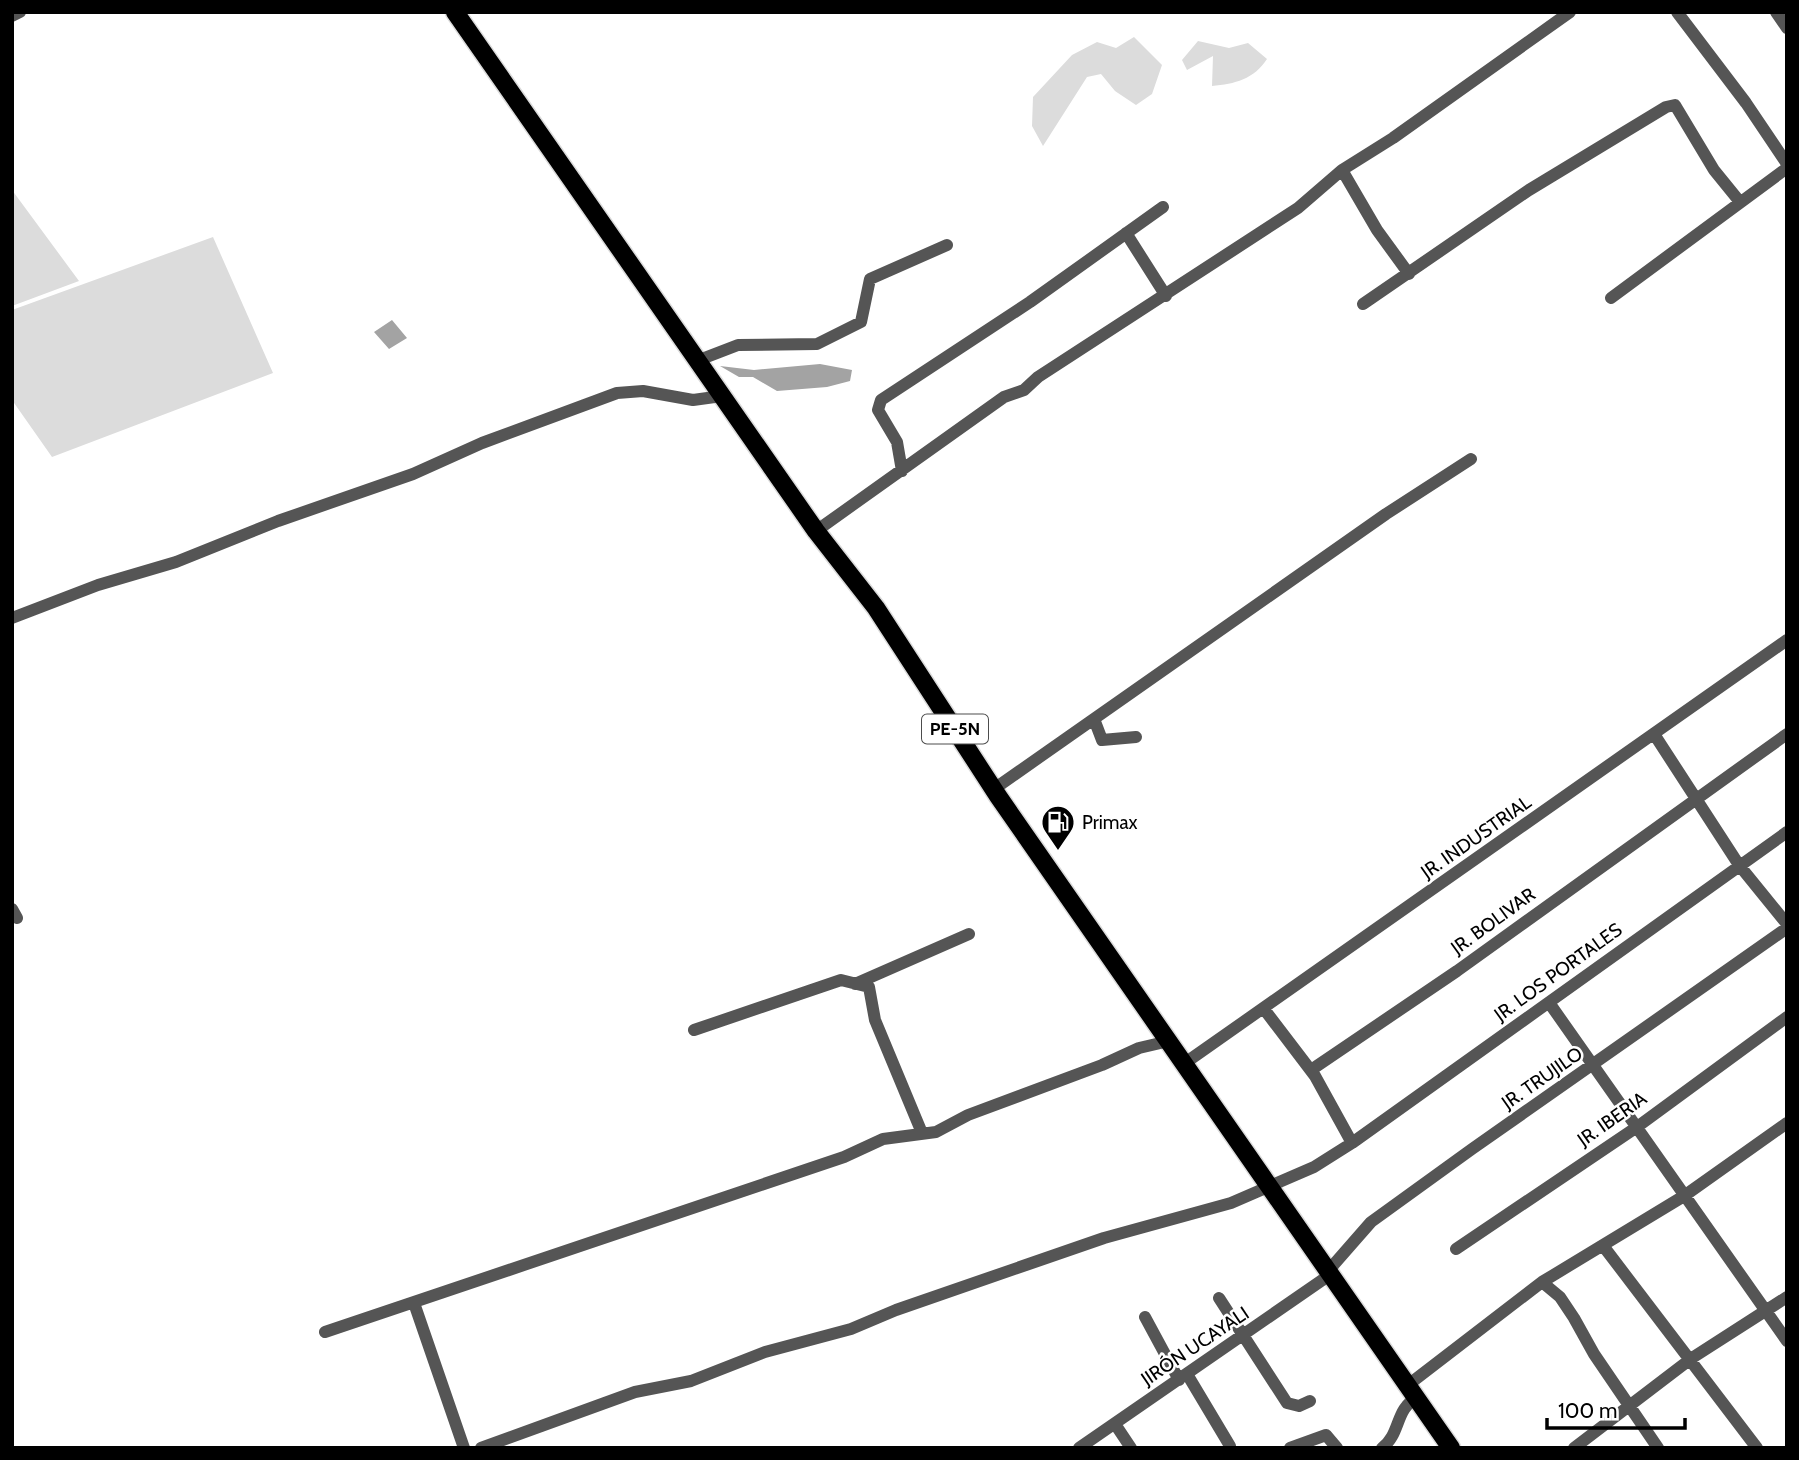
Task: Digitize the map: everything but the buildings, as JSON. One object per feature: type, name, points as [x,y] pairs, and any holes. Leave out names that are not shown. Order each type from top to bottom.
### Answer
[{"type":"highway","name":"PE-5N","points":[[455,12],[816,531],[876,608],[994,789],[1451,1448]]},
{"type":"street","points":[[12,16],[20,12]]},
{"type":"street","points":[[816,531],[1004,397],[1024,390],[1038,377],[1298,208],[1342,170],[1404,131],[1570,12]]},
{"type":"street","points":[[1611,298],[1787,166],[1746,103],[1677,12]]},
{"type":"street","points":[[1776,12],[1787,27]]},
{"type":"street","points":[[1363,304],[1529,190],[1619,134],[1675,105],[1714,170],[1740,202]]},
{"type":"street","points":[[1342,170],[1377,230],[1409,274]]},
{"type":"street","points":[[902,471],[897,442],[878,410],[881,401],[1163,207]]},
{"type":"street","points":[[1126,233],[1166,296]]},
{"type":"street","points":[[699,360],[738,345],[817,344],[861,322],[870,279],[947,245]]},
{"type":"street","points":[[12,618],[97,585],[177,562],[278,521],[413,474],[482,443],[617,393],[643,391],[693,400],[722,396]]},
{"type":"street","points":[[994,789],[1386,514],[1471,459]]},
{"type":"street","name":"JR. INDUSTRIAL","points":[[1185,1063],[1787,640]]},
{"type":"street","points":[[1094,719],[1101,742],[1136,737]]},
{"type":"street","points":[[1654,734],[1739,865],[1787,926]]},
{"type":"street","name":"JR. BOLIVAR","points":[[1311,1070],[1457,971],[1787,734]]},
{"type":"street","name":"JR. LOS PORTALES","points":[[481,1448],[635,1392],[691,1381],[765,1353],[851,1329],[896,1310],[1104,1238],[1231,1203],[1272,1188],[1314,1167],[1352,1143],[1460,1063],[1550,1004],[1787,832]]},
{"type":"street","name":"JR. TRUJILO","points":[[1330,1272],[1371,1223],[1396,1202],[1422,1188],[1787,926]]},
{"type":"street","points":[[855,984],[969,934]]},
{"type":"street","points":[[694,1030],[841,980],[869,988],[875,1020],[922,1133]]},
{"type":"street","points":[[1550,1004],[1787,1341]]},
{"type":"street","points":[[1264,1009],[1311,1070],[1352,1143]]},
{"type":"street","name":"JR. IBERIA","points":[[1456,1249],[1637,1127],[1787,1017]]},
{"type":"street","points":[[325,1332],[844,1157],[883,1139],[936,1132],[968,1115],[1102,1065],[1139,1048],[1169,1041]]},
{"type":"street","points":[[1382,1448],[1396,1432],[1412,1392],[1542,1282],[1604,1247],[1684,1196],[1787,1122]]},
{"type":"street","points":[[1604,1247],[1692,1358],[1757,1448]]},
{"type":"street","name":"JIRÓN UCAYALI","points":[[1079,1448],[1244,1336],[1330,1272]]},
{"type":"street","points":[[1542,1282],[1560,1297],[1628,1406],[1658,1448]]},
{"type":"street","points":[[1574,1448],[1692,1358],[1787,1297]]},
{"type":"street","points":[[1219,1298],[1287,1404],[1299,1406],[1310,1401]]},
{"type":"street","points":[[414,1303],[464,1448]]},
{"type":"street","points":[[1145,1317],[1230,1446]]},
{"type":"street","points":[[1115,1424],[1131,1448]]},
{"type":"street","points":[[1290,1448],[1326,1435],[1337,1448]]},
{"type":"shaded area","points":[[1134,37],[1162,65],[1152,94],[1136,105],[1115,91],[1101,74],[1087,77],[1043,146],[1032,126],[1033,97],[1072,55],[1097,42],[1116,48]]},
{"type":"shaded area","points":[[1198,41],[1229,48],[1248,43],[1267,59],[1250,76],[1228,84],[1212,86],[1213,56],[1187,70],[1182,60]]},
{"type":"shaded area","points":[[12,190],[79,281],[12,306]]},
{"type":"shaded area","points":[[213,237],[273,373],[52,457],[12,400],[12,310]]},
{"type":"shaded area","points":[[392,320],[407,338],[389,349],[374,332]]},
{"type":"shaded area","points":[[820,364],[852,370],[850,381],[827,387],[777,391],[753,377],[739,377],[720,366],[754,370]]},
{"type":"place","name":"Primax","points":[[1058,852]]}]
